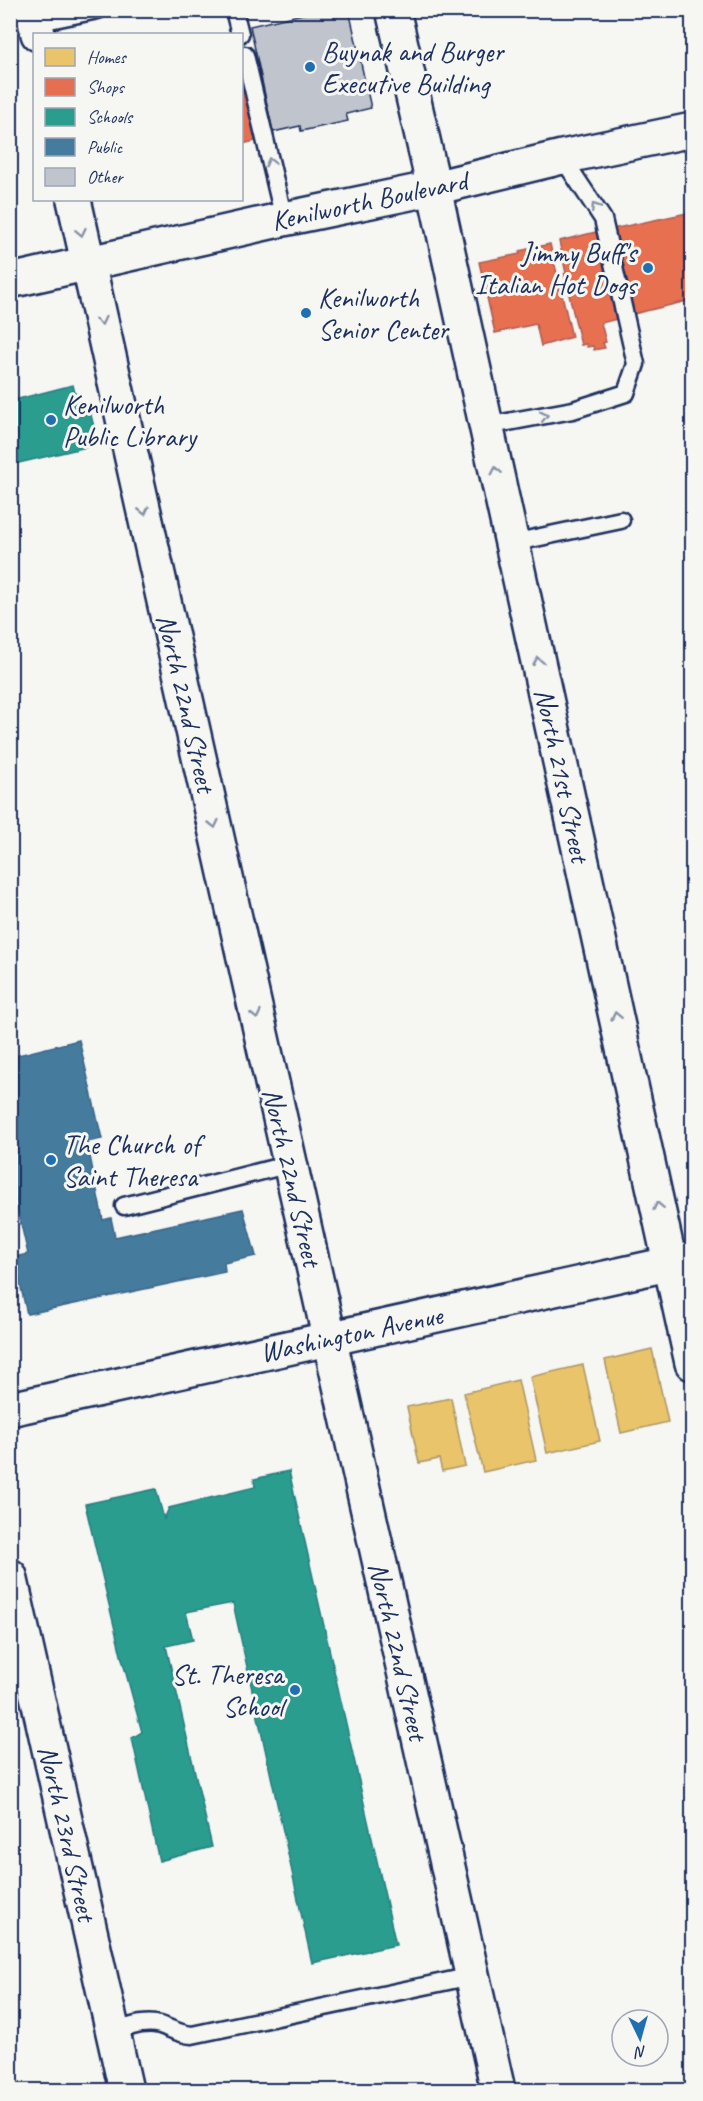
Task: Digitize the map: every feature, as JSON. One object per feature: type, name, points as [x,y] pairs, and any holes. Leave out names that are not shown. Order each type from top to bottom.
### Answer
[{"type":"street","name":"North 21st Street","points":[[393,10],[512,543],[681,1261],[693,1363]]},
{"type":"street","name":"Kenilworth Boulevard","points":[[10,281],[693,129]]},
{"type":"street","name":"North 22nd Street","points":[[74,201],[498,2091]]},
{"type":"street","name":"Washington Avenue","points":[[10,1409],[681,1261]]},
{"type":"street","name":"North 23rd Street","points":[[10,1576],[126,2091]]},
{"type":"lane","points":[[35,23],[98,10]]},
{"type":"lane","points":[[234,10],[240,33]]},
{"type":"lane","points":[[243,50],[284,219]]},
{"type":"lane","points":[[486,426],[573,410],[626,393],[636,364],[603,219],[562,157]]},
{"type":"lane","points":[[512,543],[621,520]]},
{"type":"lane","points":[[124,1206],[290,1164]]},
{"type":"lane","points":[[113,2032],[145,2023],[159,2025],[180,2034],[192,2035],[472,1976]]},
{"type":"building: Homes","points":[[652,1349],[668,1422],[621,1433],[605,1360]]},
{"type":"building: Homes","points":[[583,1365],[600,1441],[547,1453],[530,1377]]},
{"type":"building: Homes","points":[[518,1380],[536,1460],[483,1472],[464,1393]]},
{"type":"building: Homes","points":[[451,1398],[465,1466],[442,1471],[439,1459],[419,1463],[407,1407]]},
{"type":"building: Shops","points":[[243,76],[245,76],[260,140],[243,144]]},
{"type":"building: Shops","points":[[692,212],[692,300],[633,314],[612,229]]},
{"type":"building: Shops","points":[[596,232],[617,319],[601,323],[606,342],[603,343],[605,348],[594,350],[593,346],[581,345],[564,274],[566,273],[559,241]]},
{"type":"building: Shops","points":[[550,244],[572,337],[541,346],[536,324],[495,333],[479,262],[520,254],[519,251]]},
{"type":"building: Schools","name":"Kenilworth Public Library","points":[[73,385],[79,409],[89,407],[95,431],[84,432],[87,447],[10,465],[10,401]]},
{"type":"building: Schools","name":"St. Theresa School","points":[[289,1471],[396,1945],[312,1963],[233,1603],[186,1612],[193,1640],[166,1646],[212,1847],[159,1861],[132,1738],[142,1732],[85,1504],[156,1489],[164,1519],[169,1508],[255,1487],[254,1479]]},
{"type":"building: Public","name":"The Church of Saint Theresa","points":[[79,1040],[102,1139],[87,1142],[103,1220],[111,1218],[115,1237],[243,1209],[256,1256],[224,1263],[225,1272],[27,1314],[14,1257],[28,1254],[10,1177],[10,1057]]},
{"type":"building: Other","name":"Buynak and Burger Executive Building","points":[[320,10],[349,10],[371,108],[346,114],[348,121],[301,131],[300,126],[273,132],[250,26]]},
{"type":"place","name":"Buynak and Burger Executive Building","points":[[310,67]]},
{"type":"place","name":"Jimmy Buff's Italian Hot Dogs","points":[[648,268]]},
{"type":"place","name":"Kenilworth Senior Center","points":[[306,313]]},
{"type":"place","name":"Kenilworth Public Library","points":[[51,420]]},
{"type":"place","name":"The Church of Saint Theresa","points":[[51,1160]]},
{"type":"place","name":"St. Theresa School","points":[[295,1690]]}]
